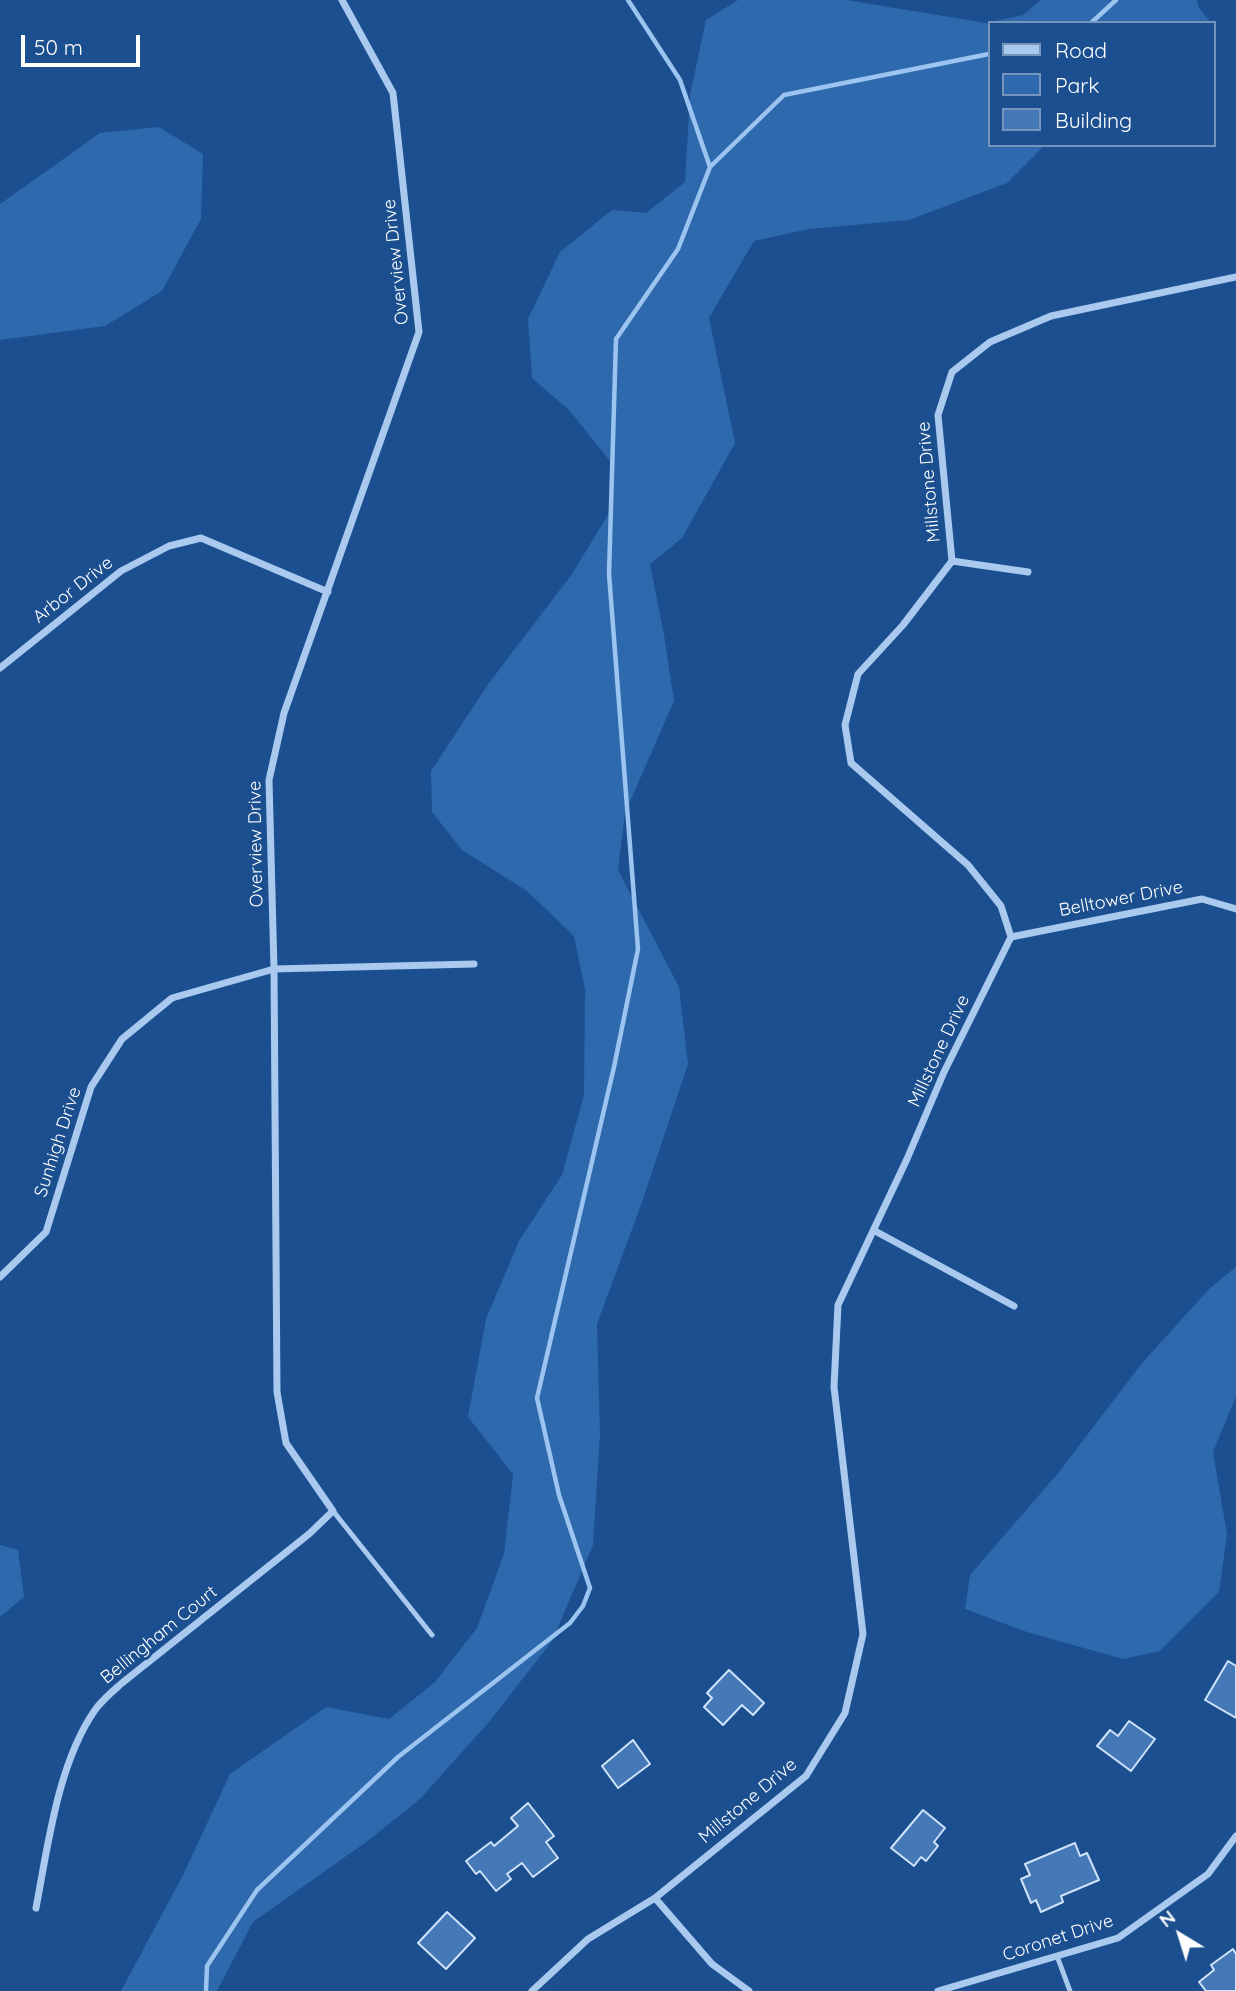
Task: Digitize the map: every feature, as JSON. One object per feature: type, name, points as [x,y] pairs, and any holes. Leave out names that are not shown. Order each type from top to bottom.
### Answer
[{"type":"street","name":"Overview Drive","points":[[333,1511],[286,1443],[277,1392],[274,969],[269,780],[284,713],[419,332],[393,93],[342,0]]},
{"type":"street","name":"Millstone Drive","points":[[531,1991],[587,1939],[655,1898],[806,1776],[845,1713],[863,1634],[834,1387],[838,1305],[874,1231],[944,1072],[1011,937],[1000,905],[968,865],[851,763],[845,725],[859,674],[903,625],[952,561],[938,415],[952,372],[990,342],[1051,316],[1236,277]]},
{"type":"street","name":"Arbor Drive","points":[[0,668],[121,571],[169,546],[201,538],[328,592]]},
{"type":"street","points":[[952,561],[1028,572]]},
{"type":"street","name":"Belltower Drive","points":[[1011,937],[1202,899],[1236,909]]},
{"type":"street","name":"Sunhigh Drive","points":[[0,1277],[46,1232],[91,1087],[122,1039],[172,998],[274,969],[474,964]]},
{"type":"street","points":[[874,1231],[1014,1306]]},
{"type":"street","name":"Bellingham Court","points":[[36,1908],[65,1774],[82,1732],[97,1707],[122,1683],[309,1534],[333,1511]]},
{"type":"street","name":"Coronet Drive","points":[[938,1991],[1118,1938],[1208,1874],[1236,1836]]},
{"type":"street","points":[[655,1898],[712,1964],[749,1991]]},
{"type":"lane","points":[[333,1511],[432,1635]]},
{"type":"lane","points":[[1057,1956],[1070,1991]]},
{"type":"green space","points":[[738,0],[846,0],[988,23],[988,147],[1043,147],[1007,183],[909,220],[809,229],[754,241],[709,318],[735,443],[682,538],[650,564],[674,701],[625,813],[618,870],[679,987],[688,1064],[641,1205],[597,1324],[600,1435],[593,1545],[552,1641],[489,1722],[421,1798],[369,1840],[253,1922],[217,1991],[121,1991],[183,1875],[230,1774],[326,1707],[389,1719],[435,1682],[477,1628],[504,1554],[513,1474],[468,1417],[486,1319],[519,1241],[562,1175],[584,1095],[585,990],[574,936],[527,891],[462,850],[432,812],[431,771],[489,683],[572,574],[609,513],[610,461],[569,410],[532,378],[528,319],[560,252],[612,210],[646,213],[685,182],[690,95],[706,20]]},
{"type":"green space","points":[[1041,0],[1197,0],[1199,8],[1209,21],[995,21],[1023,15]]},
{"type":"green space","points":[[159,127],[203,154],[201,219],[162,291],[105,326],[0,340],[0,204],[100,133]]},
{"type":"green space","points":[[1236,1267],[1236,1396],[1213,1452],[1227,1534],[1219,1592],[1160,1651],[1123,1659],[1027,1632],[965,1609],[970,1575],[1059,1472],[1142,1363],[1210,1288]]},
{"type":"green space","points":[[0,1545],[18,1550],[24,1597],[0,1617]]},
{"type":"building","points":[[1228,1661],[1236,1666],[1236,1718],[1205,1700]]},
{"type":"building","points":[[729,1670],[764,1703],[753,1715],[742,1705],[723,1725],[704,1707],[712,1698],[707,1693]]},
{"type":"building","points":[[1129,1721],[1155,1739],[1131,1771],[1097,1746],[1110,1730],[1118,1736]]},
{"type":"building","points":[[633,1740],[650,1764],[618,1788],[602,1766]]},
{"type":"building","points":[[528,1803],[554,1836],[546,1842],[558,1858],[533,1877],[522,1863],[507,1874],[511,1879],[496,1891],[480,1871],[476,1874],[466,1861],[491,1842],[494,1846],[518,1826],[511,1818]]},
{"type":"building","points":[[923,1810],[945,1828],[934,1842],[938,1846],[926,1861],[921,1857],[914,1866],[891,1848]]},
{"type":"building","points":[[1075,1843],[1080,1856],[1087,1853],[1099,1880],[1061,1896],[1063,1902],[1041,1912],[1036,1900],[1031,1903],[1021,1879],[1030,1875],[1025,1864]]},
{"type":"building","points":[[447,1912],[475,1938],[446,1969],[418,1943]]},
{"type":"building","points":[[1233,1949],[1236,1954],[1236,1991],[1206,1991],[1199,1982],[1214,1970],[1211,1965]]},
{"type":"waterway","points":[[206,1991],[207,1966],[257,1890],[398,1757],[570,1623],[583,1606],[590,1588],[559,1495],[537,1398],[614,1067],[638,949],[609,574],[616,339],[678,249],[710,167],[680,80],[628,0]]},
{"type":"waterway","points":[[1093,21],[1116,0]]},
{"type":"waterway","points":[[710,167],[784,95],[988,54]]}]
